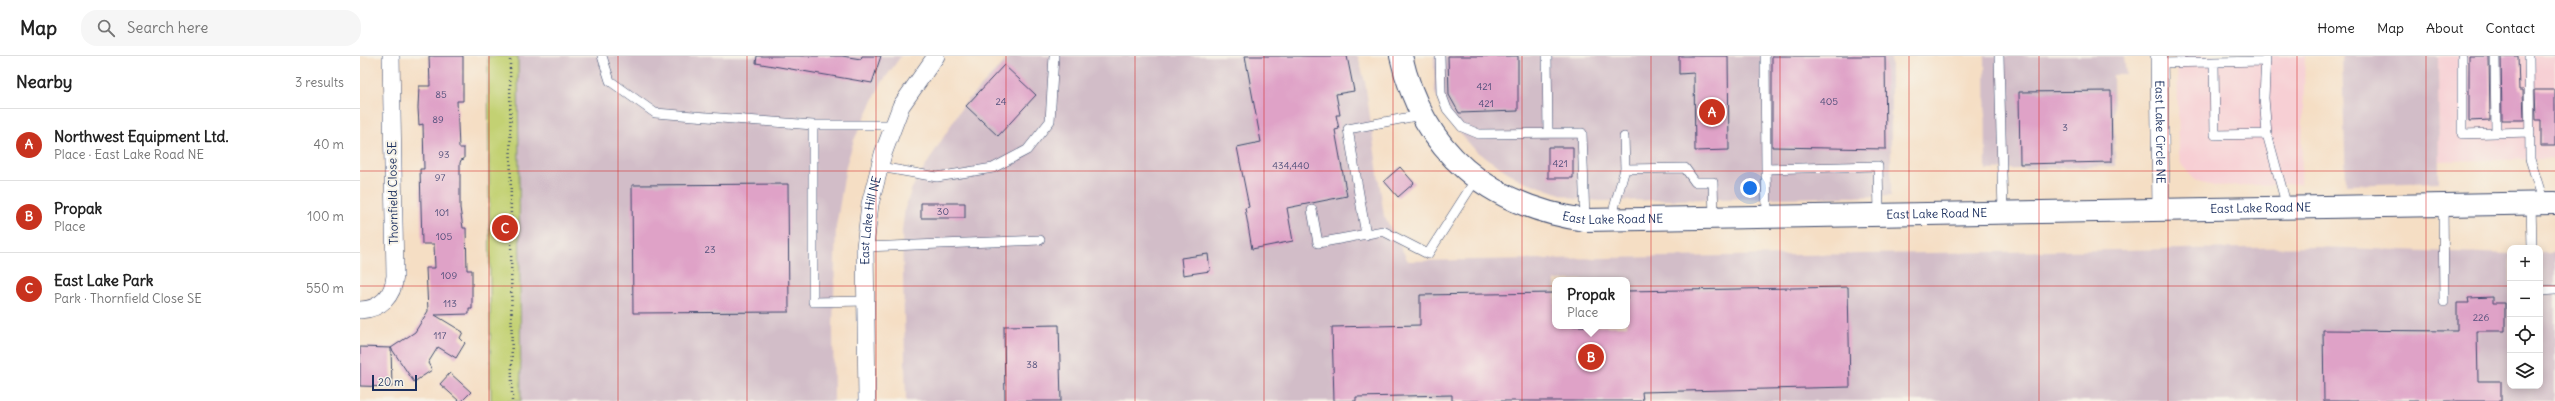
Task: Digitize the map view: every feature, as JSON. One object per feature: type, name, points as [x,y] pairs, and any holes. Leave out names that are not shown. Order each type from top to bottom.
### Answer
[{"type":"street","name":"Thornfield Close SE","points":[[360,310],[379,305],[388,298],[394,287],[391,56]]},
{"type":"street","name":"East Lake Hill NE","points":[[867,401],[865,247],[870,204],[880,167],[901,106],[936,56]]},
{"type":"street","name":"East Lake Road NE","points":[[1400,56],[1410,92],[1421,115],[1446,152],[1476,179],[1506,197],[1534,209],[1556,216],[1585,220],[2543,203]]},
{"type":"street","name":"East Lake Circle NE","points":[[2159,60],[2161,209]]},
{"type":"lane","points":[[602,56],[610,81],[655,113],[814,125],[894,125]]},
{"type":"lane","points":[[880,167],[937,177],[993,168],[1027,150],[1050,121],[1054,56]]},
{"type":"lane","points":[[1440,56],[1441,93],[1447,109],[1462,127],[1479,134],[1582,133],[1585,220]]},
{"type":"lane","points":[[1547,56],[1548,133]]},
{"type":"lane","points":[[1765,56],[1767,216]]},
{"type":"lane","points":[[1999,56],[2002,212]]},
{"type":"lane","points":[[2462,56],[2462,134],[2530,132]]},
{"type":"lane","points":[[2495,56],[2496,133]]},
{"type":"lane","points":[[2529,56],[2530,159],[2543,203],[2533,245]]},
{"type":"lane","points":[[2159,60],[2214,62],[2266,58],[2264,98],[2267,134],[2286,207]]},
{"type":"lane","points":[[2214,62],[2215,135],[2267,134]]},
{"type":"lane","points":[[1366,234],[1348,129],[1421,115]]},
{"type":"lane","points":[[814,125],[813,302],[866,301]]},
{"type":"lane","points":[[1611,220],[1625,169],[1624,137]]},
{"type":"lane","points":[[1766,169],[1878,166],[1879,214]]},
{"type":"lane","points":[[1625,169],[1685,168],[1695,182],[1713,182],[1714,218]]},
{"type":"lane","points":[[1312,210],[1318,243],[1383,231],[1428,254],[1476,179]]},
{"type":"lane","points":[[2443,204],[2444,302]]},
{"type":"lane","points":[[865,247],[1040,240]]},
{"type":"lane","points":[[2543,291],[2555,290]]},
{"type":"path","points":[[510,56],[512,401]]},
{"type":"shaded area","points":[[518,56],[901,56],[881,84],[854,140],[846,166],[836,227],[833,327],[834,401],[521,401]]},
{"type":"shaded area","points":[[1010,56],[1358,56],[1365,82],[1384,216],[1408,261],[2317,247],[2507,254],[2507,389],[2543,389],[2543,253],[2555,253],[2555,401],[906,401],[902,231],[905,208],[912,188],[964,104]]},
{"type":"shaded area","points":[[1434,56],[1891,56],[1891,196],[1601,201],[1575,199],[1518,179],[1477,152],[1447,119],[1435,93]]},
{"type":"shaded area","points":[[1985,56],[2124,56],[2126,75],[2113,75],[2115,166],[1986,170]]},
{"type":"shaded area","points":[[2177,56],[2305,56],[2301,184],[2209,186],[2192,177],[2181,164],[2179,154]]},
{"type":"shaded area","points":[[2342,56],[2438,56],[2439,182],[2346,185]]},
{"type":"shaded area","points":[[2438,56],[2555,56],[2555,159],[2439,161]]},
{"type":"green space","points":[[488,56],[518,56],[521,401],[491,401]]},
{"type":"building","points":[[429,56],[463,56],[463,101],[457,101],[459,148],[464,148],[464,159],[461,160],[460,163],[460,208],[463,228],[466,228],[467,270],[472,270],[472,309],[469,309],[469,314],[435,315],[463,332],[460,338],[465,343],[456,358],[438,347],[428,363],[432,370],[414,382],[391,348],[415,332],[428,311],[426,268],[435,268],[434,244],[422,244],[420,169],[424,169],[423,124],[419,125],[419,86],[430,86]]},
{"type":"building","points":[[757,56],[842,56],[861,59],[862,56],[881,56],[872,83],[756,63]]},
{"type":"building","points":[[1245,56],[1347,56],[1354,91],[1336,94],[1340,115],[1336,115],[1339,129],[1335,130],[1347,196],[1287,208],[1293,241],[1252,249],[1245,208],[1249,207],[1237,147],[1261,142]]},
{"type":"building","points":[[1448,56],[1518,56],[1518,111],[1459,113],[1449,95]]},
{"type":"building","points":[[1679,56],[1728,56],[1729,150],[1695,151],[1694,73],[1679,74]]},
{"type":"building","points":[[1772,56],[1885,56],[1886,149],[1772,147]]},
{"type":"building","points":[[2469,56],[2489,56],[2490,120],[2469,121]]},
{"type":"building","points":[[2501,56],[2518,56],[2519,90],[2523,90],[2524,120],[2502,120]]},
{"type":"building","points":[[1004,65],[1036,95],[998,136],[966,106]]},
{"type":"building","points":[[2535,90],[2555,90],[2555,146],[2541,146],[2541,120],[2536,120]]},
{"type":"building","points":[[2111,91],[2112,162],[2020,164],[2019,92]]},
{"type":"building","points":[[1548,147],[1573,147],[1573,178],[1548,178]]},
{"type":"building","points":[[1400,167],[1414,183],[1398,197],[1384,181]]},
{"type":"building","points":[[788,184],[789,312],[633,313],[632,185]]},
{"type":"building","points":[[921,203],[965,203],[965,218],[921,218]]},
{"type":"building","points":[[1208,254],[1210,271],[1183,275],[1181,258]]},
{"type":"building","points":[[1848,287],[1850,387],[1642,392],[1643,401],[1452,401],[1452,395],[1356,397],[1356,401],[1334,401],[1332,327],[1420,325],[1420,295],[1552,293],[1552,329],[1630,329],[1630,291]]},
{"type":"building","points":[[2493,297],[2493,303],[2505,303],[2505,331],[2477,331],[2478,381],[2501,381],[2501,401],[2324,401],[2323,330],[2457,331],[2457,303],[2469,303],[2468,298]]},
{"type":"building","points":[[1059,325],[1061,401],[1005,401],[1004,326]]},
{"type":"building","points":[[360,347],[391,348],[392,387],[360,386]]},
{"type":"building","points":[[450,373],[471,392],[462,401],[459,401],[440,384]]},
{"type":"place","name":"Northwest Equipment Ltd.","points":[[1712,112]]},
{"type":"place","name":"East Lake Park","points":[[505,228]]},
{"type":"place","name":"Propak","points":[[1591,357]]}]
